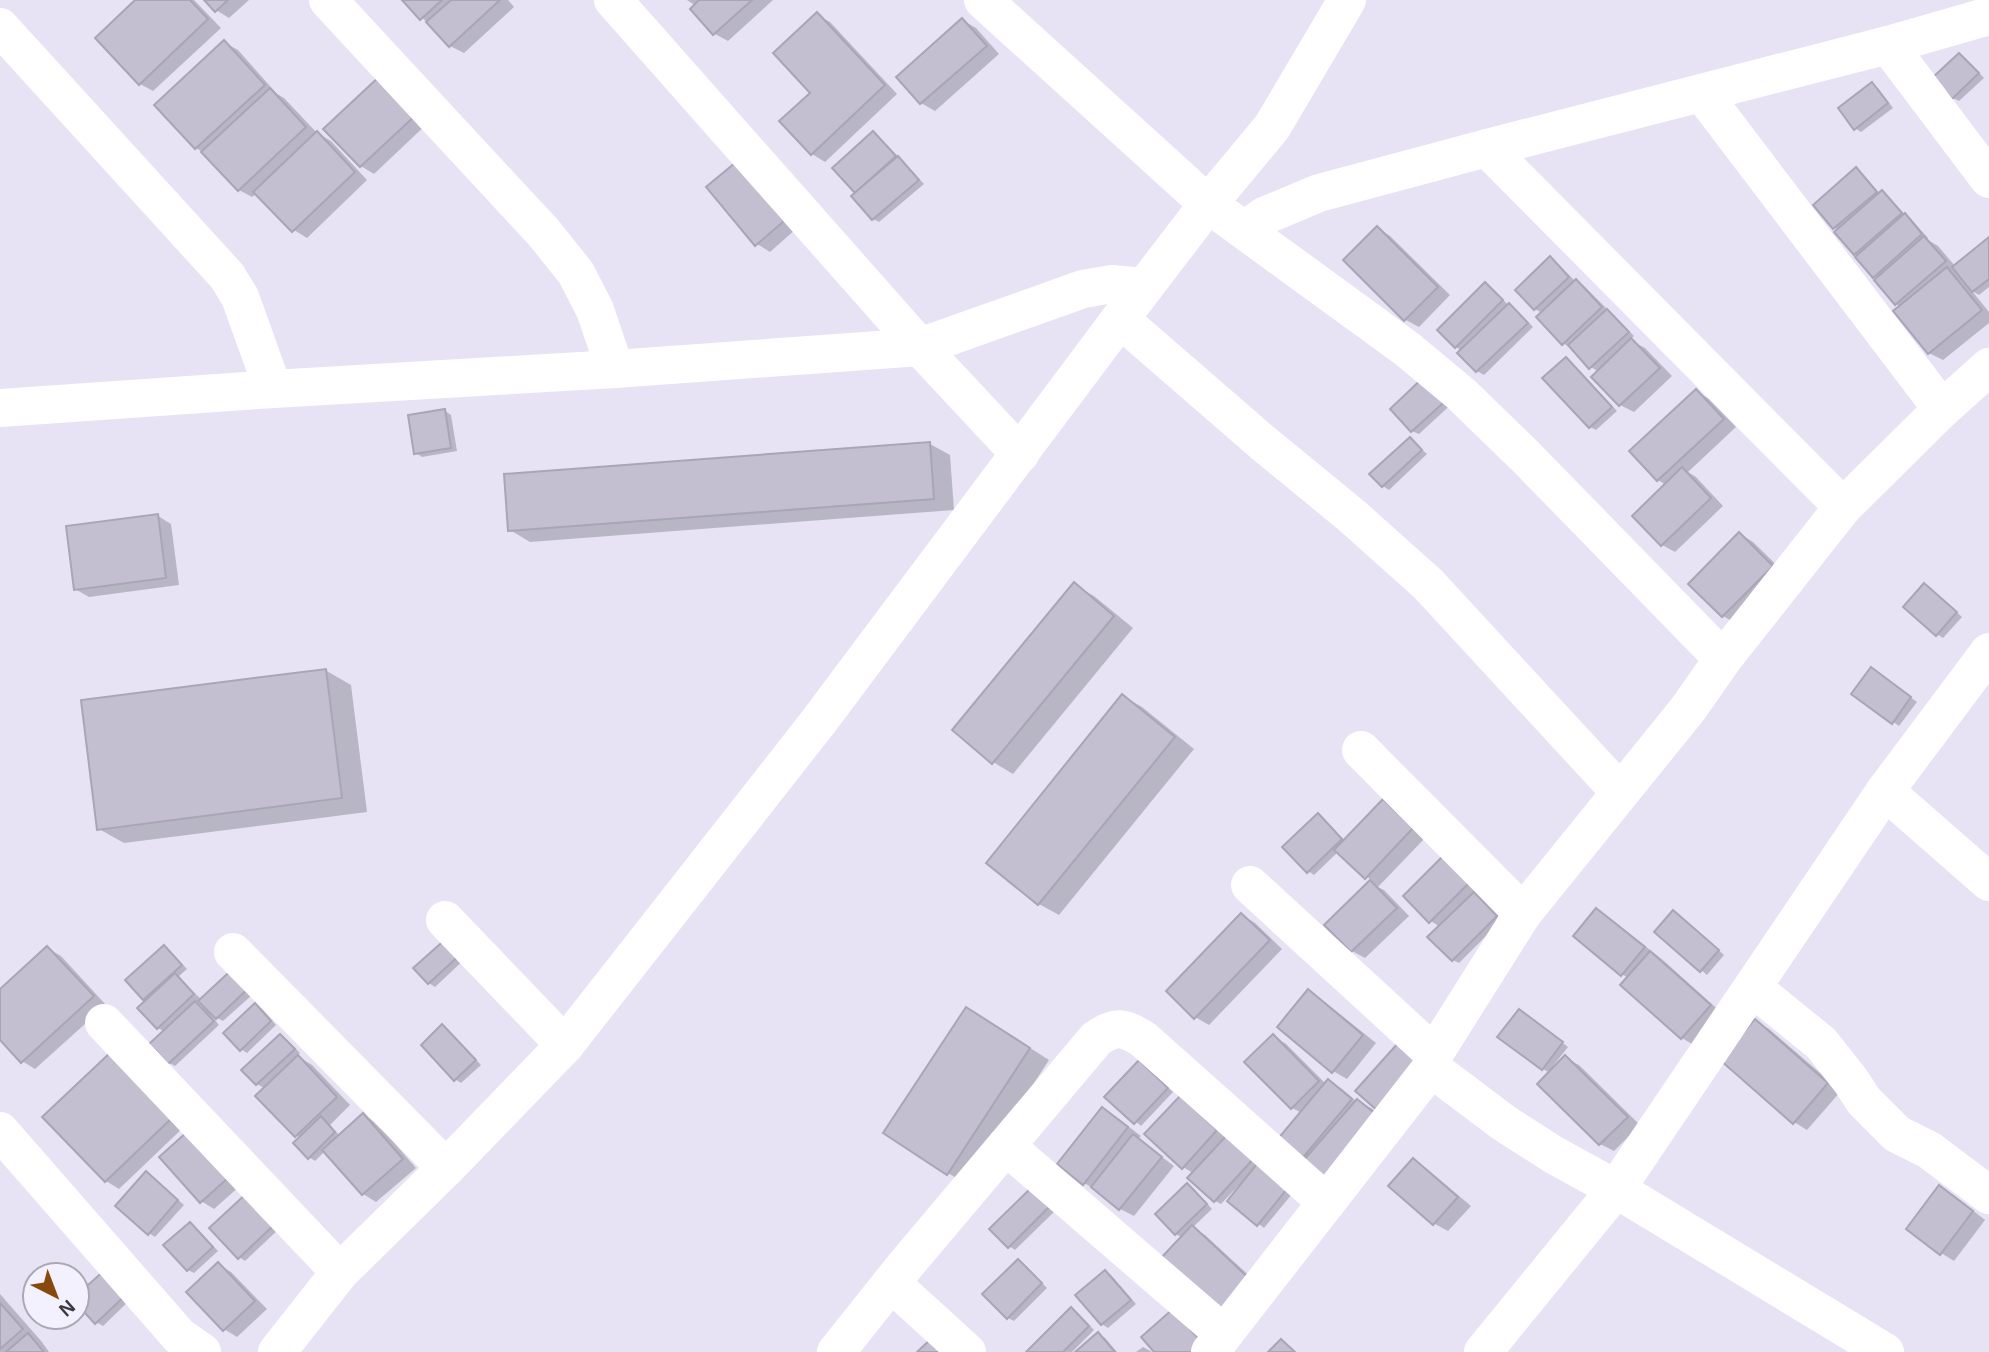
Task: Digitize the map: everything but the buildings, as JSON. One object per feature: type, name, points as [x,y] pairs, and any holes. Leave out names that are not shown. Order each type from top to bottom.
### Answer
[{"type":"street","points":[[328,0],[544,233],[576,273],[595,310],[615,369]]},
{"type":"street","points":[[613,0],[920,347],[1020,454]]},
{"type":"street","points":[[983,0],[1208,204],[1407,349],[1461,394],[1723,659]]},
{"type":"street","points":[[277,1352],[340,1272],[565,1045],[819,721],[1144,287],[1272,127],[1347,0]]},
{"type":"street","points":[[1245,230],[1264,216],[1319,193],[1888,45],[1989,16]]},
{"type":"street","points":[[0,27],[227,276],[243,307],[273,389]]},
{"type":"street","points":[[1888,45],[1989,179]]},
{"type":"street","points":[[1702,93],[1942,409]]},
{"type":"street","points":[[1487,148],[1843,507]]},
{"type":"street","points":[[0,408],[920,347],[1083,289],[1112,284],[1144,287]]},
{"type":"street","points":[[1120,319],[1428,584],[1620,792]]},
{"type":"street","points":[[1006,1146],[1217,1343],[1432,1061],[1523,913],[1688,709],[1723,659],[1843,507],[1942,409],[1989,368]]},
{"type":"street","points":[[1483,1352],[1616,1189],[1885,791],[1989,652]]},
{"type":"street","points":[[1361,750],[1523,913]]},
{"type":"street","points":[[1885,791],[1989,882]]},
{"type":"street","points":[[1250,885],[1432,1061],[1504,1123],[1885,1352]]},
{"type":"street","points":[[445,920],[565,1045]]},
{"type":"street","points":[[233,952],[446,1168]]},
{"type":"street","points":[[1753,988],[1821,1043],[1864,1101],[1897,1134],[1929,1150],[1989,1195]]},
{"type":"street","points":[[104,1023],[340,1272]]},
{"type":"street","points":[[836,1352],[1096,1039],[1110,1029],[1127,1030],[1143,1039],[1326,1202]]},
{"type":"street","points":[[0,1131],[181,1347]]},
{"type":"street","points":[[891,1283],[967,1352]]}]
